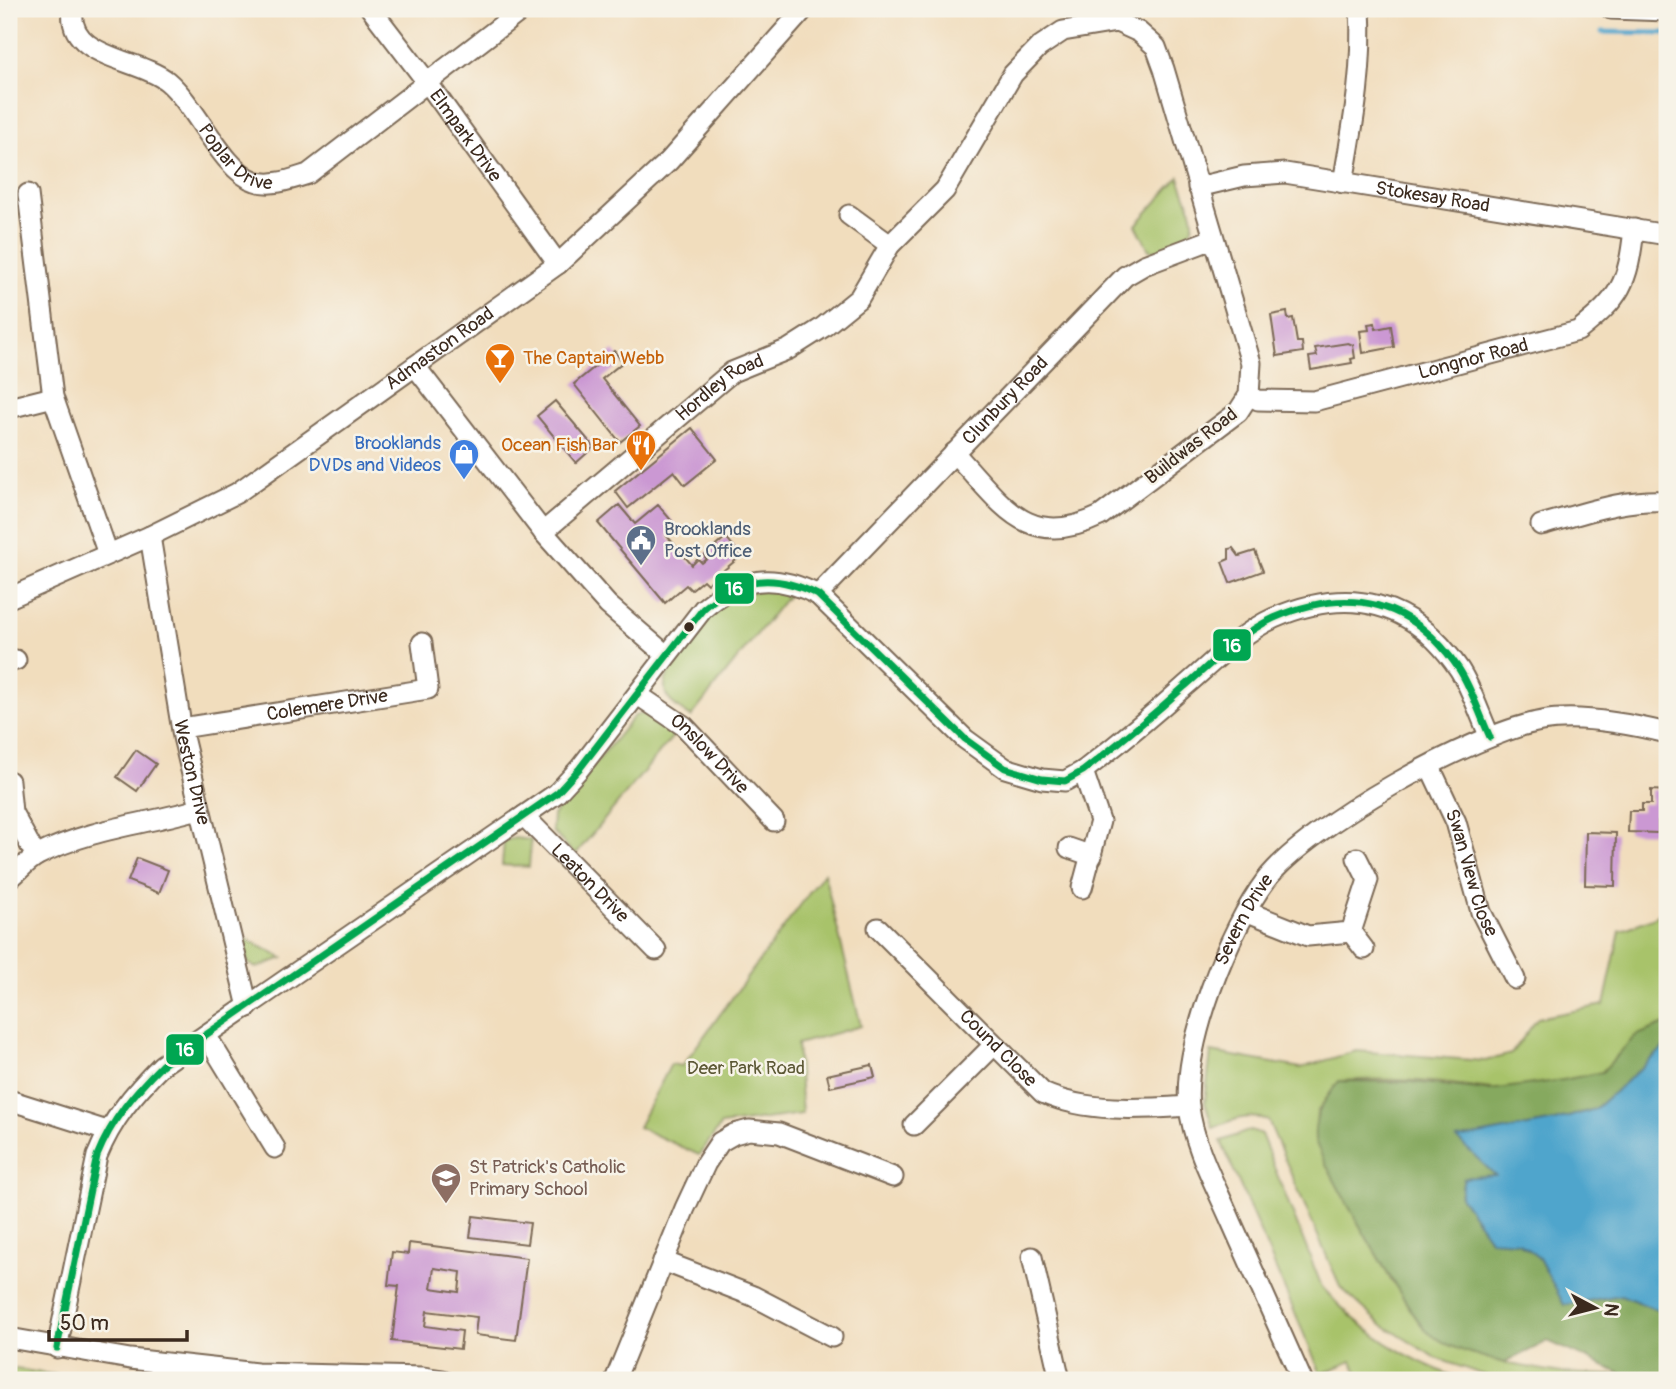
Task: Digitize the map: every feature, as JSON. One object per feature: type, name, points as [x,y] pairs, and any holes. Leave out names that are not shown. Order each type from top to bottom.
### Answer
[{"type":"street","name":"Poplar Drive","points":[[73,9],[78,33],[90,49],[148,69],[166,81],[181,94],[237,170],[256,182],[283,182],[308,174],[523,9]]},
{"type":"street","name":"Elmpark Drive","points":[[370,9],[428,82],[558,264]]},
{"type":"street","name":"Admaston Road","points":[[9,598],[150,536],[237,494],[558,264],[669,161],[804,9]]},
{"type":"street","points":[[1343,183],[1357,99],[1362,37],[1360,9]]},
{"type":"street","points":[[1611,9],[1667,11]]},
{"type":"street","name":"Hordley Road","points":[[543,532],[732,372],[789,349],[832,321],[859,298],[890,245],[945,190],[1013,74],[1039,47],[1063,31],[1119,15],[1156,47],[1198,187]]},
{"type":"street","name":"Stokesay Road","points":[[1198,187],[1244,176],[1285,173],[1667,235]]},
{"type":"street","name":"Buildwas Road","points":[[954,453],[1012,514],[1032,526],[1076,528],[1100,516],[1238,412],[1249,396],[1251,363],[1198,187]]},
{"type":"street","points":[[28,194],[53,397],[108,554]]},
{"type":"street","points":[[849,215],[890,245]]},
{"type":"street","name":"Longnor Road","points":[[1249,396],[1258,400],[1314,401],[1578,331],[1610,307],[1629,272],[1634,229]]},
{"type":"street","name":"Clunbury Road","points":[[818,595],[1125,276],[1144,265],[1213,239]]},
{"type":"street","points":[[415,366],[543,532],[608,605],[666,655]]},
{"type":"street","points":[[9,408],[53,397]]},
{"type":"street","points":[[1541,525],[1612,506],[1646,500],[1667,501]]},
{"type":"street","name":"Weston Drive","points":[[150,536],[182,728],[199,809],[248,1007]]},
{"type":"street","points":[[57,1348],[97,1156],[107,1131],[132,1095],[162,1065],[557,793],[638,695],[703,609],[726,590],[770,580],[795,585],[818,595],[965,738],[1005,768],[1042,779],[1065,781],[1083,771],[1228,649],[1272,619],[1308,606],[1340,602],[1372,604],[1407,615],[1432,636],[1460,671],[1490,737]]},
{"type":"street","name":"Colemere Drive","points":[[182,728],[428,689],[422,643]]},
{"type":"street","name":"Onslow Drive","points":[[638,695],[684,726],[774,821]]},
{"type":"street","name":"Severn Drive","points":[[1302,1380],[1202,1154],[1189,1106],[1195,1044],[1215,979],[1266,880],[1303,843],[1341,815],[1490,737],[1543,720],[1620,721],[1667,733]]},
{"type":"street","name":"Swan View Close","points":[[1430,767],[1455,822],[1481,912],[1515,979]]},
{"type":"street","points":[[1082,888],[1100,821],[1083,771]]},
{"type":"street","points":[[9,781],[12,812],[36,856]]},
{"type":"street","points":[[9,880],[36,856],[113,827],[199,809]]},
{"type":"street","name":"Leaton Drive","points":[[524,816],[656,950]]},
{"type":"street","points":[[1069,848],[1092,856]]},
{"type":"street","points":[[1351,932],[1368,880],[1357,858]]},
{"type":"street","points":[[1248,912],[1308,936],[1351,932]]},
{"type":"street","name":"Cound Close","points":[[878,928],[993,1046],[1043,1093],[1058,1100],[1137,1110],[1189,1106]]},
{"type":"street","points":[[1351,932],[1364,949]]},
{"type":"street","points":[[206,1035],[275,1148]]},
{"type":"street","points":[[914,1125],[993,1046]]},
{"type":"street","points":[[9,1100],[107,1131]]},
{"type":"street","points":[[615,1380],[706,1163],[720,1142],[734,1133],[762,1130],[779,1133],[893,1177]]},
{"type":"street","points":[[1032,1257],[1060,1380]]},
{"type":"street","points":[[663,1261],[753,1296],[832,1337]]},
{"type":"street","points":[[9,1338],[57,1348],[257,1373],[423,1377],[443,1380]]},
{"type":"green space","points":[[1179,177],[1191,210],[1192,227],[1177,244],[1162,250],[1149,250],[1136,225]]},
{"type":"green space","points":[[772,589],[789,594],[691,717],[668,698],[665,690],[666,681],[678,656],[698,628],[725,601],[748,592]]},
{"type":"green space","points":[[651,711],[679,729],[575,855],[552,831],[553,815],[634,716]]},
{"type":"green space","points":[[514,838],[531,840],[529,867],[502,865],[504,841]]},
{"type":"green space","name":"Deer Park Road","points":[[824,873],[861,1026],[797,1044],[802,1114],[721,1125],[699,1155],[638,1127],[671,1064],[682,1066]]},
{"type":"green space","points":[[1667,905],[1667,1031],[1585,1102],[1462,1085],[1370,1079],[1339,1081],[1317,1112],[1315,1141],[1392,1282],[1481,1356],[1561,1373],[1630,1376],[1635,1380],[1498,1380],[1436,1358],[1380,1323],[1340,1287],[1268,1120],[1247,1117],[1213,1128],[1205,1102],[1211,1052],[1301,1068],[1356,1051],[1485,1061],[1511,1054],[1538,1018],[1604,1005],[1620,931],[1657,916]]},
{"type":"green space","points":[[240,936],[283,958],[256,968],[248,963]]},
{"type":"green space","points":[[1667,1023],[1667,1045],[1595,1109],[1555,1121],[1458,1139],[1495,1175],[1464,1178],[1460,1196],[1491,1240],[1518,1242],[1539,1258],[1564,1305],[1621,1295],[1667,1314],[1667,1380],[1635,1380],[1548,1341],[1504,1363],[1437,1339],[1429,1333],[1405,1301],[1367,1239],[1315,1139],[1318,1115],[1339,1081],[1412,1082],[1489,1090],[1563,1080],[1602,1072],[1635,1036]]},
{"type":"green space","points":[[1251,1130],[1261,1134],[1322,1287],[1353,1318],[1386,1343],[1463,1380],[1361,1380],[1352,1361],[1321,1374],[1221,1141]]},
{"type":"green space","points":[[10,1368],[88,1380],[9,1380]]},
{"type":"water","points":[[1667,1045],[1667,1314],[1621,1295],[1564,1305],[1539,1258],[1518,1242],[1491,1240],[1460,1196],[1464,1178],[1495,1175],[1457,1139],[1555,1121],[1595,1109]]},
{"type":"building","points":[[1287,312],[1288,319],[1293,318],[1297,342],[1302,342],[1303,352],[1277,356],[1271,315]]},
{"type":"building","points":[[1375,323],[1376,329],[1391,326],[1394,347],[1363,353],[1360,331],[1369,330],[1368,324]]},
{"type":"building","points":[[1348,343],[1353,345],[1355,358],[1351,359],[1352,363],[1311,370],[1309,357],[1317,356],[1315,348]]},
{"type":"building","points":[[614,351],[623,362],[602,379],[640,426],[620,442],[574,384]]},
{"type":"building","points":[[555,401],[594,447],[576,463],[537,416]]},
{"type":"building","points":[[692,428],[717,459],[685,485],[674,471],[628,508],[615,491]]},
{"type":"building","points":[[619,505],[635,524],[658,505],[677,527],[667,536],[692,565],[698,559],[702,563],[707,559],[704,556],[726,537],[741,556],[707,584],[703,580],[691,590],[686,585],[665,603],[598,523]]},
{"type":"building","points":[[1233,548],[1239,556],[1255,551],[1263,571],[1230,583],[1222,562],[1229,559],[1229,549]]},
{"type":"building","points":[[136,750],[156,764],[137,791],[117,777]]},
{"type":"building","points":[[1651,790],[1667,791],[1667,822],[1658,821],[1658,833],[1628,832],[1629,811],[1642,811],[1642,804],[1651,804]]},
{"type":"building","points":[[1586,832],[1616,833],[1615,886],[1585,885]]},
{"type":"building","points":[[137,858],[168,870],[159,893],[128,881]]},
{"type":"building","points":[[872,1065],[875,1077],[830,1087],[827,1075]]},
{"type":"building","points":[[473,1216],[530,1223],[527,1244],[470,1237]]},
{"type":"building","points":[[409,1243],[527,1258],[516,1340],[475,1335],[477,1317],[427,1311],[425,1326],[462,1331],[460,1349],[392,1341],[399,1286],[388,1285],[392,1252],[408,1254]],"holes":[[[434,1268],[461,1272],[459,1292],[431,1288]]]},
{"type":"waterway","points":[[1602,32],[1667,33]]},
{"type":"transit line","name":"16","points":[[57,1348],[97,1156],[117,1118],[142,1086],[162,1065],[557,793],[580,768],[703,609],[730,590],[744,584],[758,581],[786,583],[818,595],[965,739],[1005,768],[1042,779],[1065,781],[1083,771],[1227,649],[1262,624],[1302,608],[1328,602],[1378,606],[1400,614],[1421,628],[1441,646],[1459,669],[1490,737]]},
{"type":"place","name":"The Captain Webb","points":[[500,385]]},
{"type":"place","name":"Ocean Fish Bar","points":[[641,472]]},
{"type":"place","name":"Brooklands DVDs and Videos","points":[[464,481]]},
{"type":"place","name":"Brooklands Post Office","points":[[641,567]]},
{"type":"place","name":"St Patrick's Catholic Primary School","points":[[446,1205]]}]
